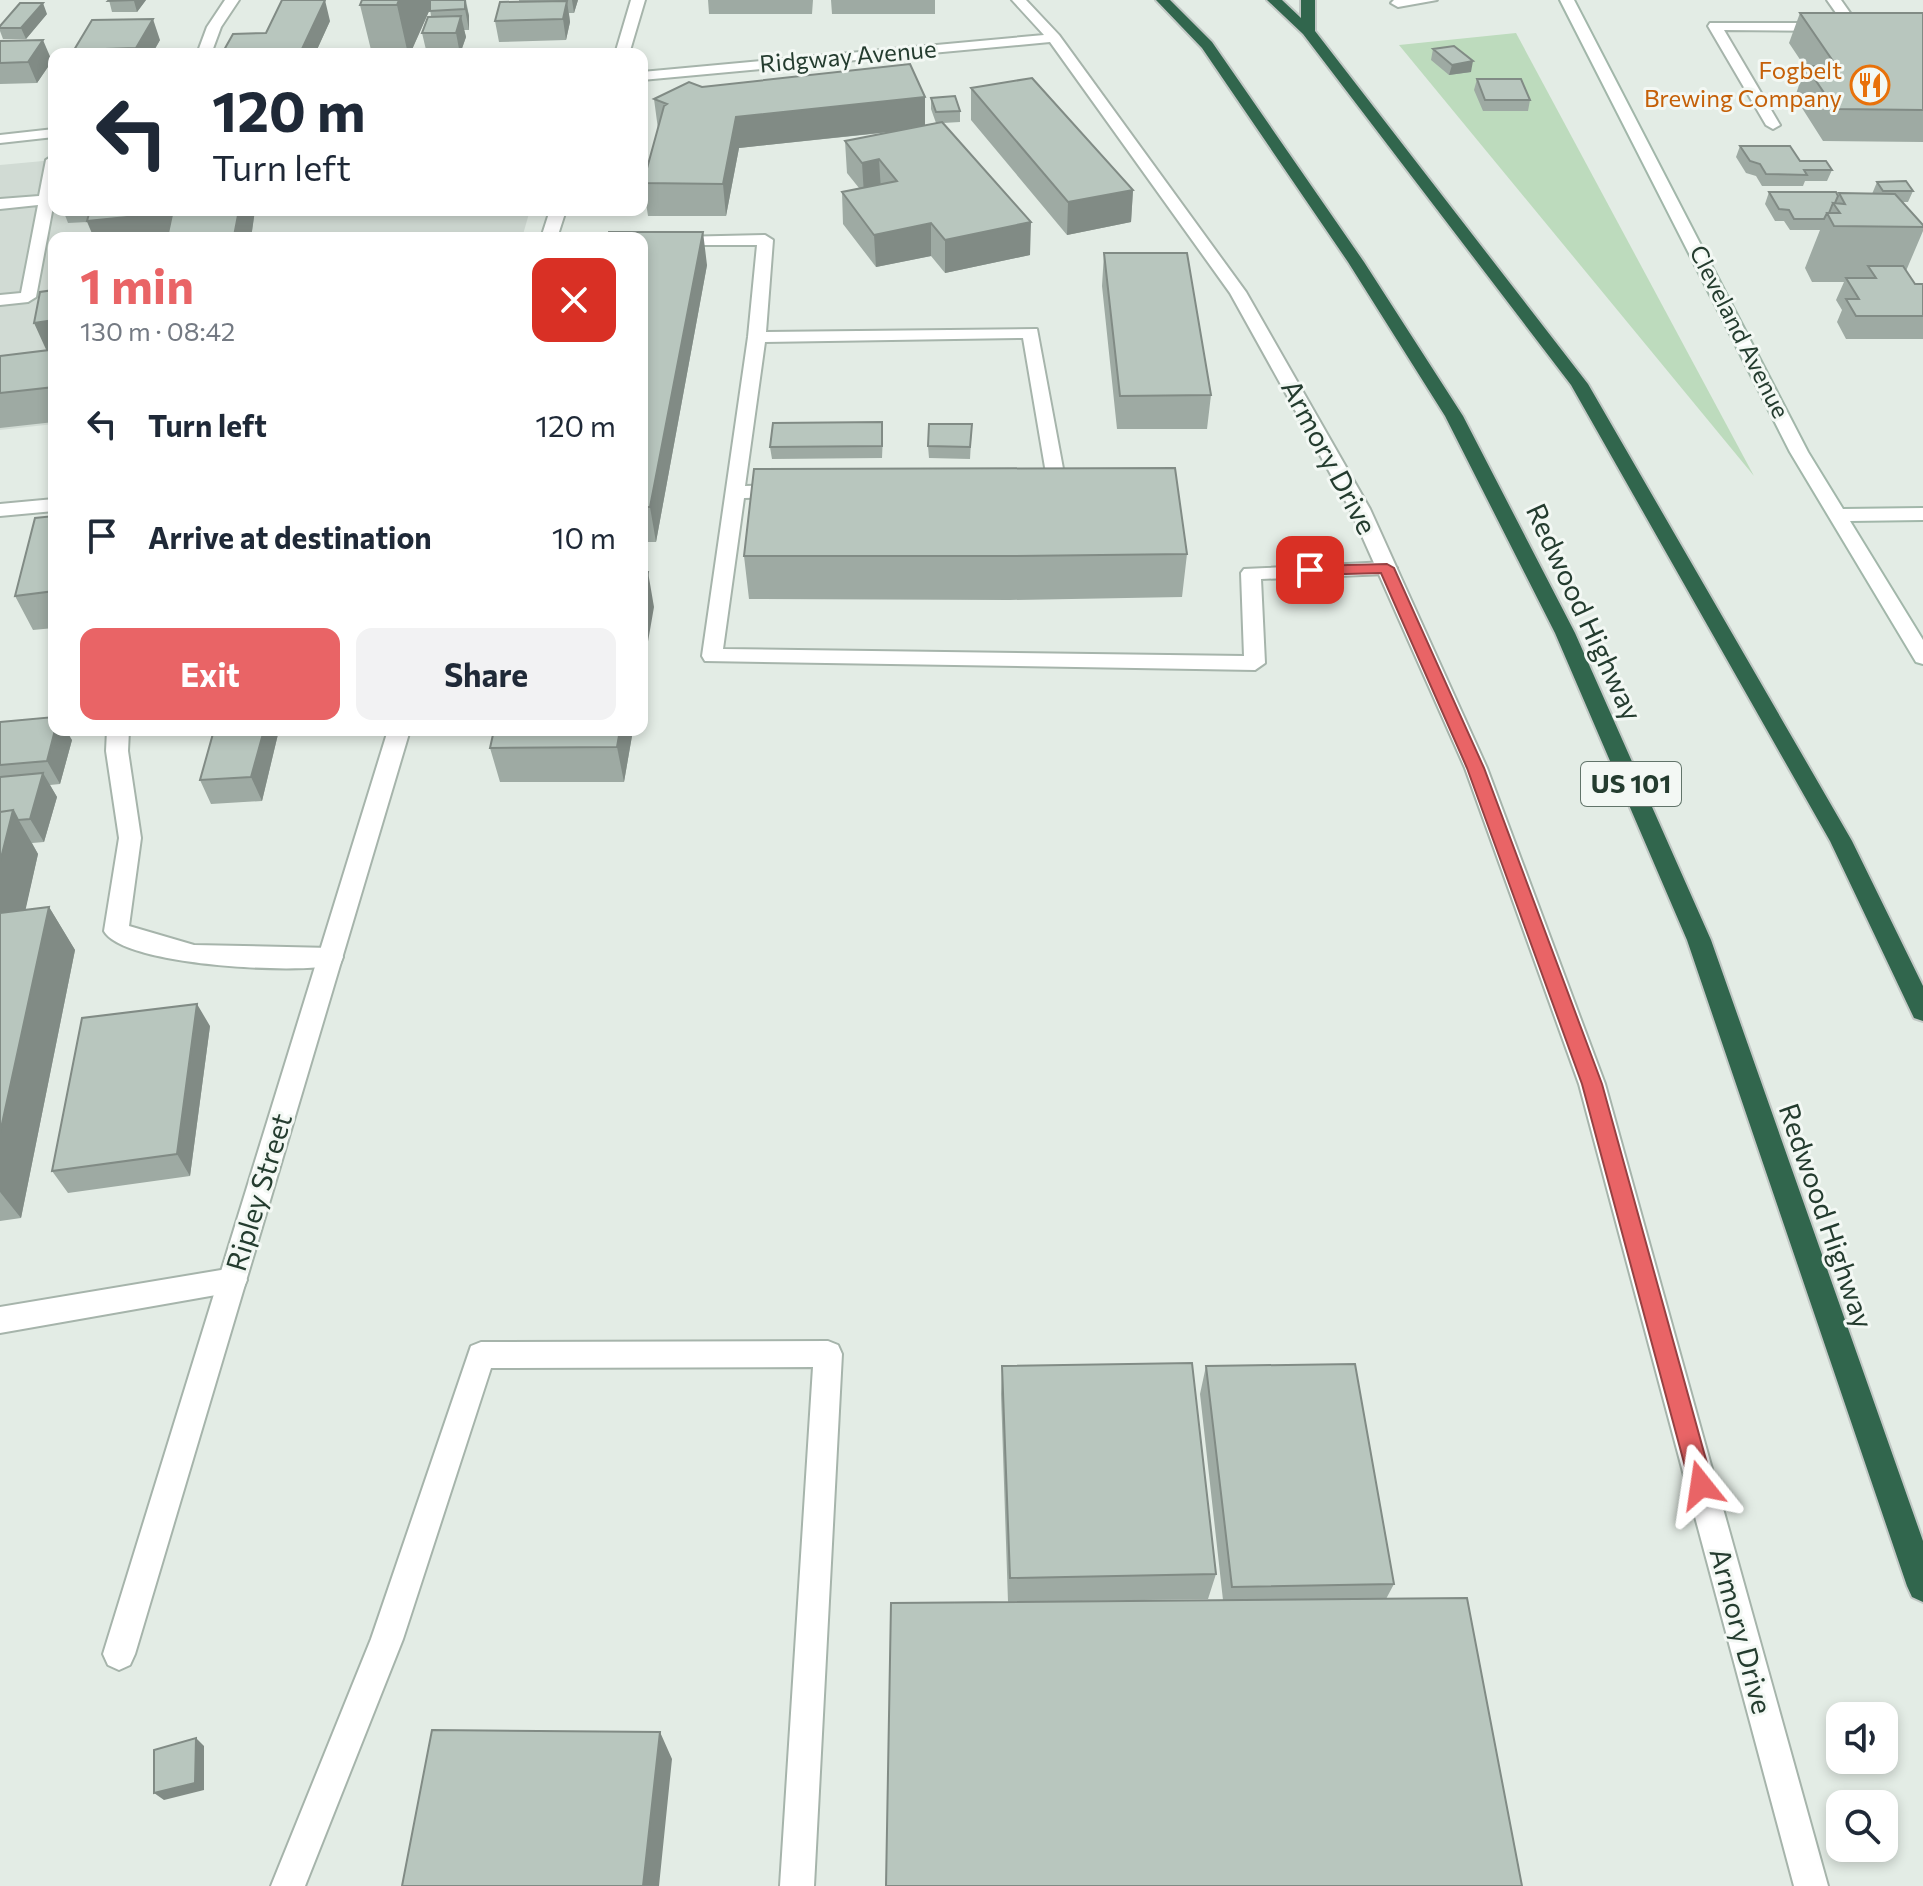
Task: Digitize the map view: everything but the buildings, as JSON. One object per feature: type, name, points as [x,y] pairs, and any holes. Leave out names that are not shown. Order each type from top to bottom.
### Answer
[{"type":"highway","points":[[1150,0],[1207,45]]},
{"type":"highway","name":"Redwood Highway","points":[[1163,0],[1207,45],[1356,262],[1454,416],[1565,633],[1699,940],[1923,1586]]},
{"type":"highway","points":[[1274,0],[1308,31],[1579,384],[1841,841],[1923,1011]]},
{"type":"highway","points":[[1308,0],[1308,31]]},
{"type":"street","points":[[206,48],[214,27],[232,0]]},
{"type":"street","points":[[624,48],[638,0]]},
{"type":"street","name":"Armory Drive","points":[[1019,0],[1054,38],[1238,292],[1360,509],[1476,768],[1592,1084],[1811,1886]]},
{"type":"street","points":[[1398,3],[1430,0]]},
{"type":"street","name":"Cleveland Avenue","points":[[1567,0],[1799,452],[1923,657]]},
{"type":"street","points":[[1773,125],[1715,26],[1860,27],[1834,0]]},
{"type":"street","name":"Ridgway Avenue","points":[[648,75],[1054,38]]},
{"type":"street","points":[[0,139],[48,134]]},
{"type":"street","points":[[0,300],[28,297],[48,190]]},
{"type":"street","points":[[0,204],[46,200]]},
{"type":"street","points":[[648,240],[765,240],[757,337],[712,656],[1255,663],[1251,573],[1387,568]]},
{"type":"street","points":[[757,337],[1031,333],[1058,490],[1027,490]]},
{"type":"street","points":[[737,492],[798,491]]},
{"type":"street","points":[[0,510],[48,506]]},
{"type":"street","points":[[1838,515],[1923,514]]},
{"type":"street","points":[[118,736],[117,751],[130,838],[116,931],[145,945],[222,958],[331,957]]},
{"type":"street","name":"Ripley Street","points":[[119,1654],[397,736]]},
{"type":"street","points":[[0,1320],[233,1280]]},
{"type":"street","points":[[288,1886],[387,1639],[481,1355],[828,1354],[797,1886]]},
{"type":"shaded area","points":[[48,161],[48,216],[528,216],[524,232],[48,232],[48,425],[0,430],[0,165]]},
{"type":"green space","points":[[1516,33],[1754,476],[1399,45]]},
{"type":"place","name":"Fogbelt Brewing Company","points":[[1870,85]]},
{"type":"route","points":[[1310,570],[1387,568],[1476,768],[1592,1084],[1701,1485]]}]
